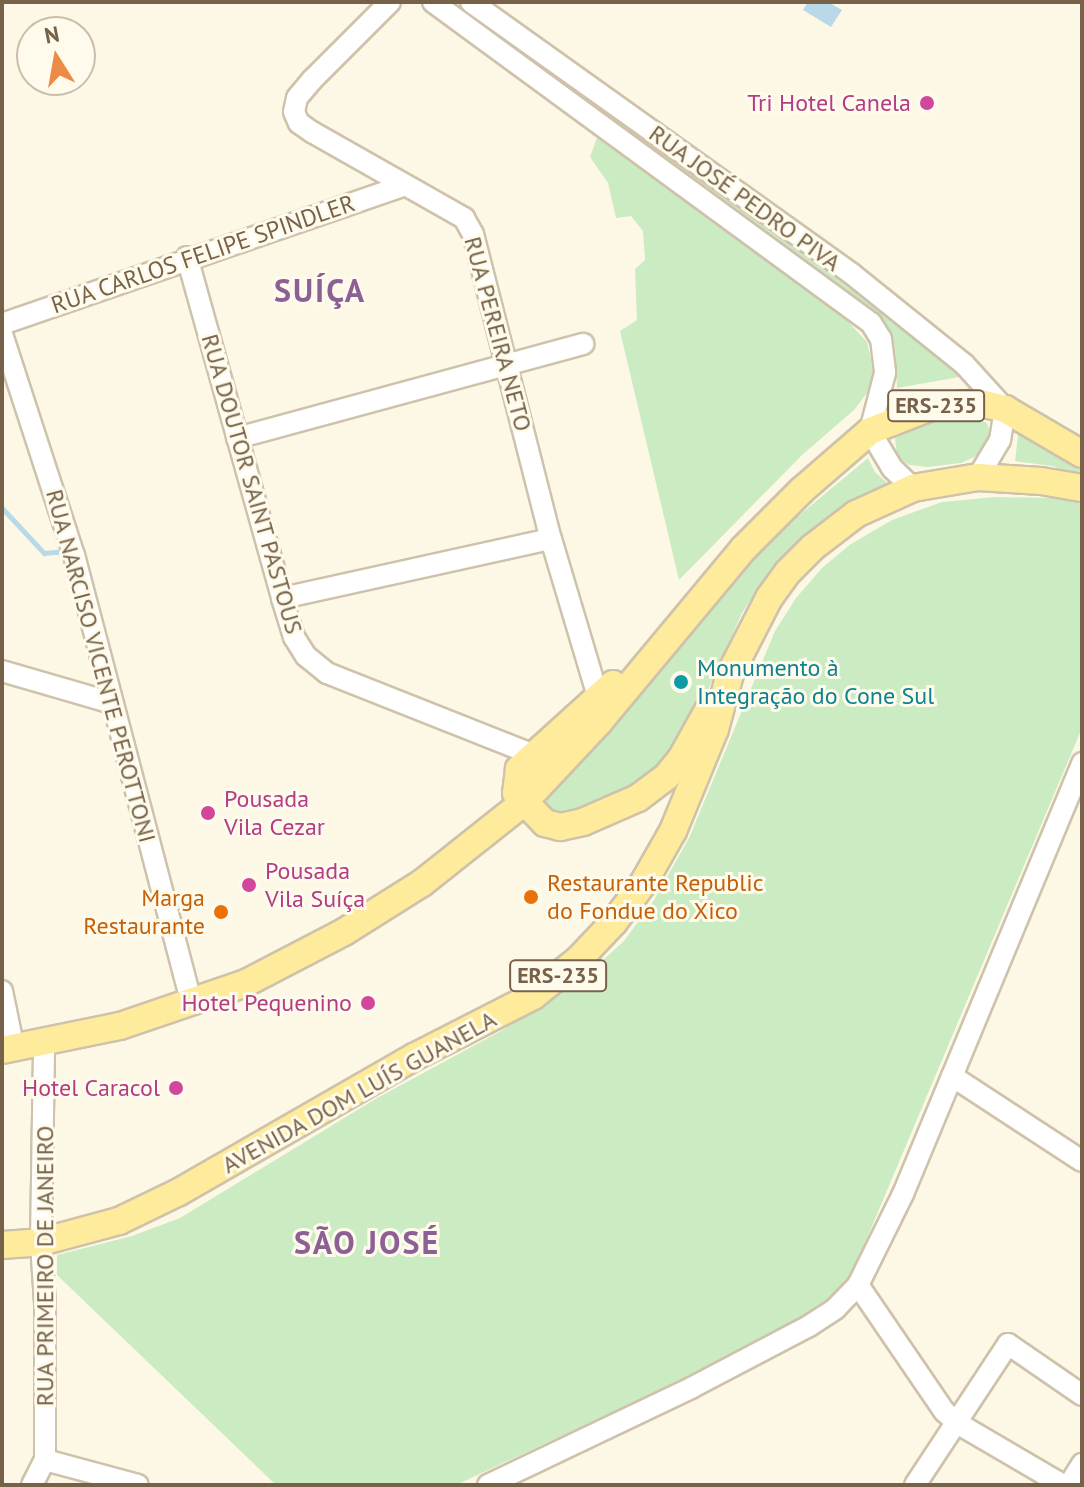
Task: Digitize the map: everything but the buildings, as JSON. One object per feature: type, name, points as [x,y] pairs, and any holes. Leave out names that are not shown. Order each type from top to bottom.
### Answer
[{"type":"main road","name":"ERS-235","points":[[8,1050],[120,1026],[246,983],[344,932],[422,883],[523,803],[599,722],[743,549],[802,490],[870,431],[931,407],[980,403],[1005,409],[1082,454]]},
{"type":"main road","name":"ERS-235","points":[[978,477],[1041,481],[1082,488]]},
{"type":"main road","name":"AVENIDA DOM LUÍS GUANELA","points":[[2,1245],[41,1242],[119,1221],[206,1179],[414,1057],[533,996],[578,960],[614,922],[644,882],[673,831],[715,729],[730,674],[769,598],[788,572],[856,514],[913,488],[978,477]]},
{"type":"main road","points":[[662,644],[532,754],[519,769],[514,782],[523,803],[545,823],[560,827],[595,818],[638,798],[667,776],[681,759],[730,674]]},
{"type":"street","name":"RUA PEREIRA NETO","points":[[390,2],[297,98],[294,112],[299,123],[464,218],[473,234],[509,364],[551,539],[598,697]]},
{"type":"street","name":"RUA JOSÉ PEDRO PIVA","points":[[433,2],[871,323],[881,339],[885,373],[870,431]]},
{"type":"street","name":"RUA JOSÉ PEDRO PIVA","points":[[471,2],[852,274],[964,364],[1005,409]]},
{"type":"street","name":"RUA CARLOS FELIPE SPINDLER","points":[[2,324],[187,257],[405,185]]},
{"type":"street","name":"RUA DOUTOR SAINT PASTOUS","points":[[187,257],[282,598],[294,637],[306,656],[327,673],[532,754]]},
{"type":"street","name":"RUA NARCISO VICENTE PEROTTONI","points":[[2,334],[74,555],[191,1001]]},
{"type":"street","points":[[237,438],[583,344]]},
{"type":"street","points":[[978,477],[1000,440],[1005,409]]},
{"type":"street","points":[[870,431],[892,468],[913,488]]},
{"type":"street","points":[[282,598],[551,539]]},
{"type":"street","points":[[2,671],[112,703]]},
{"type":"street","points":[[488,1485],[523,1478],[809,1326],[835,1309],[858,1285],[884,1236],[1082,763]]},
{"type":"street","points":[[2,991],[8,1050]]},
{"type":"street","name":"RUA PRIMEIRO DE JANEIRO","points":[[32,1485],[45,1460],[45,1303],[41,1242],[44,1044]]},
{"type":"street","points":[[952,1076],[1082,1161]]},
{"type":"street","points":[[858,1285],[944,1411],[957,1423],[1066,1485],[1082,1464]]},
{"type":"street","points":[[915,1485],[1008,1344],[1082,1395]]},
{"type":"street","points":[[45,1460],[138,1485]]},
{"type":"green space","points":[[606,111],[843,281],[965,376],[897,388],[895,350],[883,323],[872,312],[602,117]]},
{"type":"green space","points":[[597,138],[839,312],[867,342],[871,359],[873,375],[867,393],[854,410],[802,455],[679,580],[620,331],[637,320],[635,269],[645,260],[643,231],[631,216],[616,218],[608,183],[590,157]]},
{"type":"green space","points":[[971,416],[987,423],[991,435],[984,450],[974,457],[961,463],[928,467],[909,465],[897,456],[895,439],[906,428],[932,418]]},
{"type":"green space","points":[[1019,427],[1082,465],[1082,477],[1052,466],[1015,461]]},
{"type":"green space","points":[[868,458],[875,472],[887,483],[830,514],[772,567],[742,613],[699,710],[676,748],[633,787],[588,809],[554,816],[537,806],[592,748],[730,581],[785,527]]},
{"type":"green space","points":[[995,497],[1054,498],[1082,504],[1082,728],[848,1283],[819,1316],[456,1485],[276,1485],[57,1275],[57,1255],[132,1236],[180,1218],[377,1098],[501,1031],[583,978],[624,941],[654,900],[689,838],[775,631],[796,598],[822,568],[851,544],[892,520],[942,502]]},
{"type":"water","points":[[808,2],[828,2],[842,10],[831,27],[803,10]]},
{"type":"waterway","points":[[2,508],[44,553],[66,551]]},
{"type":"place","name":"Tri Hotel Canela","points":[[927,103]]},
{"type":"place","name":"Monumento à Integração do Cone Sul","points":[[681,682]]},
{"type":"place","name":"Pousada Vila Cezar","points":[[208,813]]},
{"type":"place","name":"Pousada Vila Suíça","points":[[249,885]]},
{"type":"place","name":"Restaurante Republic do Fondue do Xico","points":[[531,897]]},
{"type":"place","name":"Marga Restaurante","points":[[221,912]]},
{"type":"place","name":"Hotel Pequenino","points":[[368,1003]]},
{"type":"place","name":"Hotel Caracol","points":[[176,1088]]},
{"type":"district","name":"SUÍÇA","points":[[320,290]]},
{"type":"district","name":"SÃO JOSÉ","points":[[367,1242]]}]
